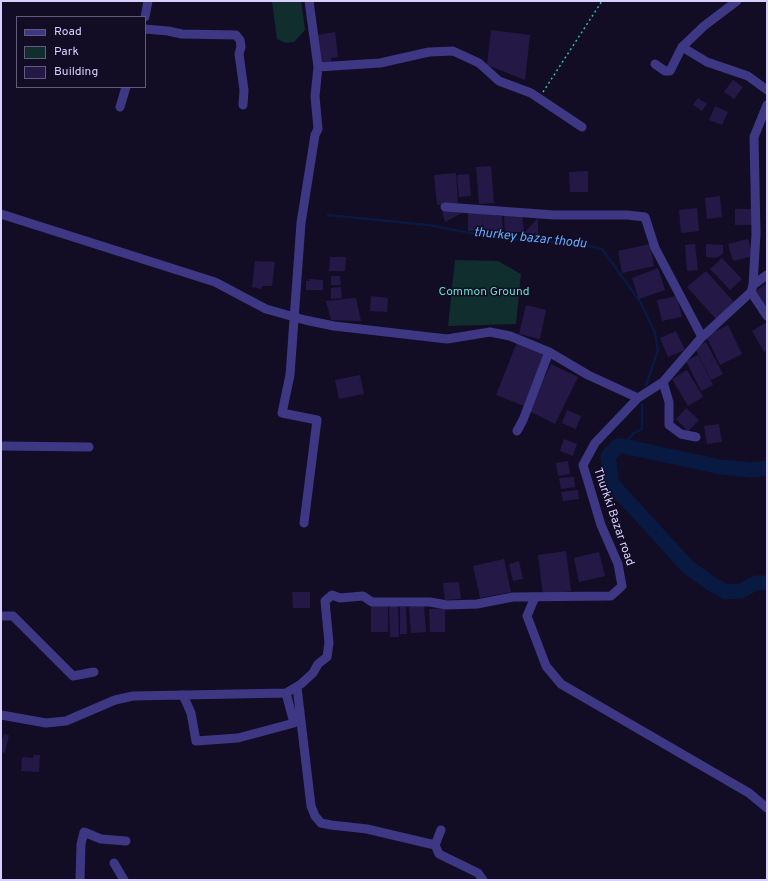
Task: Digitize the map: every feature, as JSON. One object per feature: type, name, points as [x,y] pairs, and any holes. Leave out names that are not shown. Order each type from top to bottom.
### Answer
[{"type":"street","points":[[145,16],[148,1]]},
{"type":"street","points":[[304,523],[317,420],[282,413],[290,375],[301,223],[315,134],[318,129],[315,96],[318,67],[309,1]]},
{"type":"street","points":[[655,64],[665,71],[670,71],[682,47],[704,26],[736,1]]},
{"type":"street","points":[[146,29],[182,34],[236,35],[240,40],[241,47],[239,54],[244,90],[243,105]]},
{"type":"street","points":[[682,47],[707,62],[748,76],[767,90]]},
{"type":"street","points":[[318,67],[380,63],[429,52],[453,51],[479,63],[499,81],[531,93],[582,127]]},
{"type":"street","points":[[120,108],[126,88]]},
{"type":"street","points":[[767,105],[754,137],[756,234],[752,289],[767,316]]},
{"type":"street","points":[[445,207],[554,215],[627,215],[645,217],[655,248],[702,337]]},
{"type":"street","points":[[1,214],[66,236],[215,282],[266,309],[294,317],[334,326],[447,339],[490,332],[510,336],[548,352],[588,375],[638,398]]},
{"type":"street","name":"Thurkki Bazar road","points":[[535,597],[612,596],[622,586],[618,564],[601,525],[583,465],[595,443],[638,398],[663,382],[702,337],[767,276]]},
{"type":"street","points":[[517,431],[524,420],[548,352]]},
{"type":"street","points":[[663,382],[669,402],[669,425],[681,434],[696,437]]},
{"type":"street","points":[[1,446],[89,447]]},
{"type":"street","points":[[1,715],[46,723],[66,721],[115,700],[133,696],[286,693],[313,673],[318,664],[327,657],[329,643],[325,600],[332,595],[340,598],[363,596],[372,602],[430,602],[447,606],[477,604],[513,597],[535,597],[527,616],[546,666],[561,684],[749,792],[767,808]]},
{"type":"street","points":[[1,616],[13,616],[73,676],[94,672]]},
{"type":"street","points":[[296,687],[311,806],[315,816],[321,823],[367,829],[436,845]]},
{"type":"street","points":[[183,695],[191,713],[196,741],[238,738],[294,723],[286,693]]},
{"type":"street","points":[[441,830],[436,845],[439,854],[478,873],[482,876],[483,880]]},
{"type":"street","points":[[82,878],[81,844],[84,832],[101,839],[126,841]]},
{"type":"street","points":[[114,863],[124,880]]},
{"type":"path","points":[[539,99],[602,1]]},
{"type":"green space","points":[[272,1],[301,1],[305,30],[294,42],[286,43],[277,39]]},
{"type":"green space","name":"Common Ground","points":[[455,260],[498,261],[521,274],[516,324],[448,326]]},
{"type":"building","points":[[491,30],[530,35],[525,80],[487,65]]},
{"type":"building","points":[[335,32],[338,57],[331,58],[331,64],[318,67],[316,35]]},
{"type":"building","points":[[733,80],[743,87],[734,99],[724,92]]},
{"type":"building","points":[[698,98],[707,104],[702,111],[693,105]]},
{"type":"building","points":[[715,106],[728,112],[722,125],[709,120]]},
{"type":"building","points":[[491,166],[494,203],[479,204],[476,167]]},
{"type":"building","points":[[588,171],[588,192],[570,192],[569,172]]},
{"type":"building","points":[[456,173],[458,203],[437,205],[434,175]]},
{"type":"building","points":[[469,174],[471,196],[459,197],[457,175]]},
{"type":"building","points":[[720,196],[722,217],[707,219],[705,198]]},
{"type":"building","points":[[697,208],[699,231],[681,233],[679,210]]},
{"type":"building","points":[[735,209],[752,209],[752,225],[735,225]]},
{"type":"building","points":[[442,211],[462,213],[445,222]]},
{"type":"building","points":[[468,212],[502,216],[503,230],[483,230],[483,219],[482,230],[468,231]]},
{"type":"building","points":[[522,215],[524,232],[505,232],[504,216]]},
{"type":"building","points":[[538,218],[538,234],[524,233]]},
{"type":"building","points":[[748,239],[753,256],[733,261],[728,244]]},
{"type":"building","points":[[650,244],[654,266],[622,273],[618,251]]},
{"type":"building","points":[[695,244],[698,270],[687,271],[685,245]]},
{"type":"building","points":[[706,244],[723,245],[723,254],[716,258],[706,257]]},
{"type":"building","points":[[330,257],[346,257],[345,271],[329,271]]},
{"type":"building","points":[[722,258],[742,279],[730,290],[710,269]]},
{"type":"building","points":[[255,261],[275,262],[272,286],[262,286],[262,289],[252,287]]},
{"type":"building","points":[[658,268],[665,290],[639,299],[632,278]]},
{"type":"building","points":[[706,271],[734,302],[716,319],[687,287]]},
{"type":"building","points":[[331,276],[340,276],[341,285],[331,285]]},
{"type":"building","points":[[309,279],[323,280],[323,290],[306,290],[306,281],[309,281]]},
{"type":"building","points":[[767,283],[767,308],[754,292]]},
{"type":"building","points":[[341,287],[342,298],[331,299],[331,288]]},
{"type":"building","points":[[371,296],[388,298],[387,312],[370,311]]},
{"type":"building","points":[[677,296],[682,317],[662,321],[657,300]]},
{"type":"building","points":[[356,298],[361,321],[331,320],[326,301]]},
{"type":"building","points":[[526,305],[546,310],[540,339],[519,334]]},
{"type":"building","points":[[767,322],[767,350],[764,352],[752,331]]},
{"type":"building","points":[[728,325],[742,354],[720,365],[706,336]]},
{"type":"building","points":[[676,331],[685,350],[668,357],[660,338]]},
{"type":"building","points":[[517,342],[545,354],[524,406],[496,395]]},
{"type":"building","points":[[706,342],[723,374],[711,380],[695,348]]},
{"type":"building","points":[[698,355],[713,385],[701,391],[686,361]]},
{"type":"building","points":[[551,364],[578,377],[555,424],[529,411]]},
{"type":"building","points":[[687,370],[703,397],[688,406],[672,379]]},
{"type":"building","points":[[360,375],[364,394],[339,399],[335,380]]},
{"type":"building","points":[[686,408],[699,420],[688,431],[676,419]]},
{"type":"building","points":[[567,410],[581,416],[576,429],[562,423]]},
{"type":"building","points":[[719,424],[722,442],[707,444],[704,426]]},
{"type":"building","points":[[564,439],[577,444],[573,456],[560,451]]},
{"type":"building","points":[[568,461],[570,474],[558,476],[556,463]]},
{"type":"building","points":[[574,477],[575,487],[561,489],[559,478]]},
{"type":"building","points":[[578,490],[579,499],[563,501],[561,492]]},
{"type":"building","points":[[566,551],[571,591],[543,595],[538,555]]},
{"type":"building","points":[[599,552],[605,576],[579,582],[574,558]]},
{"type":"building","points":[[504,559],[511,592],[480,598],[473,566]]},
{"type":"building","points":[[519,561],[523,579],[513,581],[509,564]]},
{"type":"building","points":[[459,582],[461,599],[445,600],[443,583]]},
{"type":"building","points":[[292,592],[310,592],[310,608],[293,608]]},
{"type":"building","points":[[398,603],[399,637],[390,637],[389,607]]},
{"type":"building","points":[[371,606],[388,606],[388,632],[371,632]]},
{"type":"building","points":[[424,606],[426,632],[411,633],[409,607]]},
{"type":"building","points":[[400,607],[406,607],[407,634],[400,634]]},
{"type":"building","points":[[445,608],[445,632],[430,632],[429,609]]},
{"type":"building","points":[[4,734],[9,735],[5,753],[1,752],[1,738],[3,738]]},
{"type":"building","points":[[34,755],[40,755],[39,772],[21,771],[22,757],[33,758]]},
{"type":"waterway","name":"thurkey bazar thodu","points":[[328,215],[428,225],[497,238],[581,244],[602,249],[641,303],[655,333],[658,350],[646,385]]},
{"type":"waterway","name":"thurkey bazar thodu","points":[[623,446],[634,433],[642,429],[642,404]]},
{"type":"waterway","points":[[767,468],[751,470],[721,467],[623,446],[618,446],[608,456],[612,484],[688,567],[713,585],[727,592],[741,591],[756,583],[767,583]]}]
